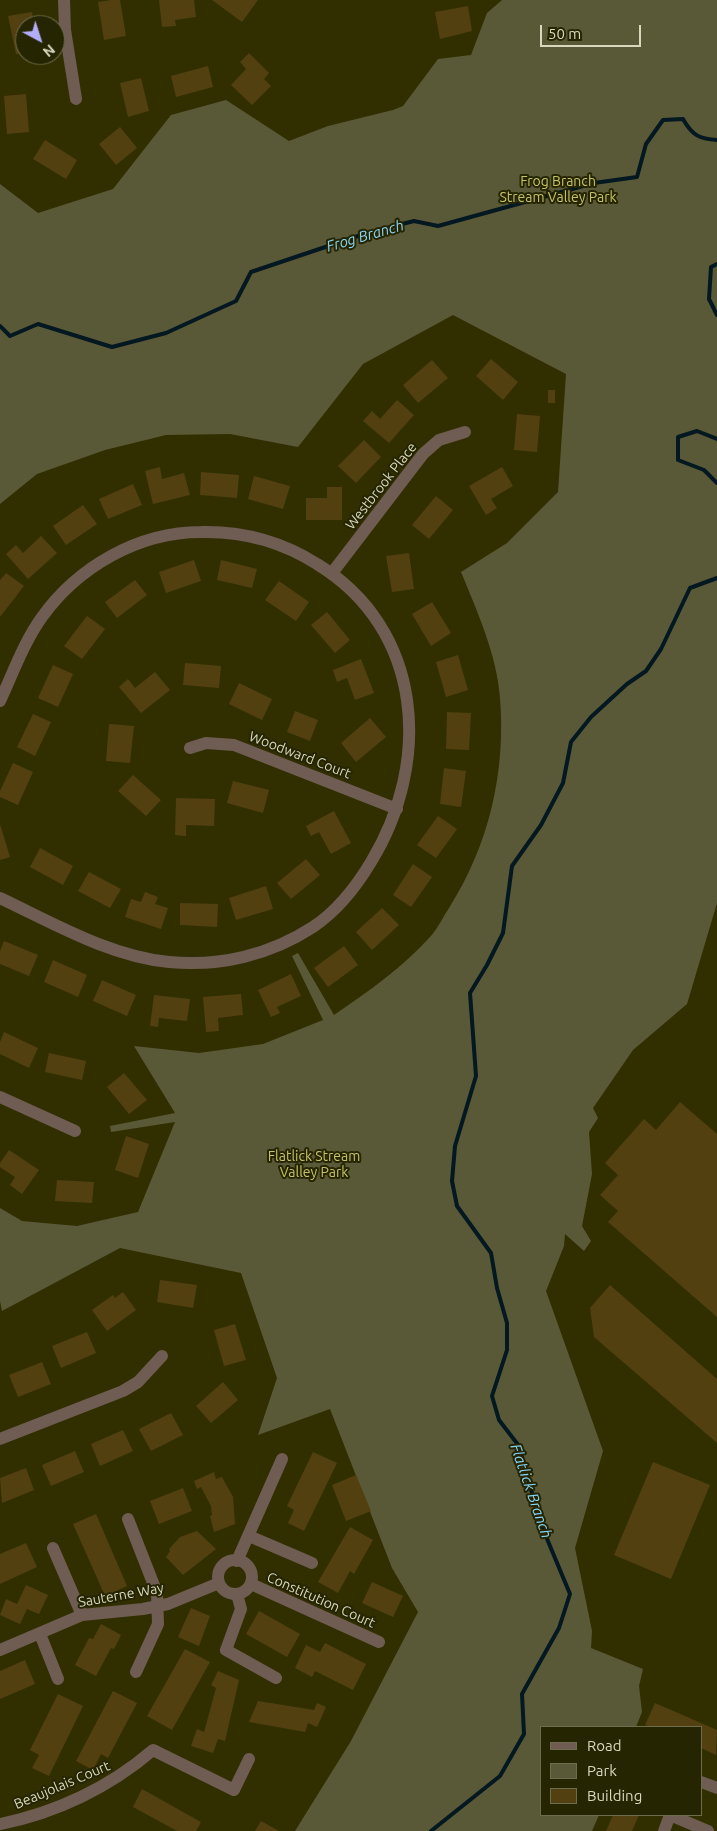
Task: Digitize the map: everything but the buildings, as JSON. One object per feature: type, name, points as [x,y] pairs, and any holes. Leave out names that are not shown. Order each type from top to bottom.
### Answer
[{"type":"street","points":[[64,0],[65,30],[76,99]]},
{"type":"street","name":"Westbrook Place","points":[[332,573],[423,454],[439,440],[465,432]]},
{"type":"street","points":[[0,700],[33,632],[51,606],[84,574],[109,557],[135,544],[164,536],[192,532],[235,533],[263,539],[290,548],[332,573],[348,587],[372,614],[392,648],[403,680],[409,706],[411,734],[408,768],[397,808],[369,866],[352,890],[337,906],[315,926],[291,940],[244,958],[190,963],[152,960],[122,952],[94,941],[0,898]]},
{"type":"street","name":"Woodward Court","points":[[190,748],[206,743],[234,745],[397,808]]},
{"type":"street","points":[[0,1097],[75,1131]]},
{"type":"street","points":[[0,1439],[123,1391],[144,1376],[162,1356]]},
{"type":"street","points":[[237,1561],[282,1459]]},
{"type":"street","points":[[128,1518],[157,1593],[158,1624],[136,1672]]},
{"type":"street","points":[[249,1536],[312,1563]]},
{"type":"street","points":[[53,1548],[82,1615]]},
{"type":"street","points":[[230,1561],[237,1561],[250,1569],[252,1574],[250,1584],[246,1590],[237,1594],[226,1592],[219,1584],[218,1578],[221,1568],[230,1561]]},
{"type":"street","name":"Sauterne Way","points":[[0,1650],[82,1615],[157,1606],[219,1584]]},
{"type":"street","name":"Constitution Court","points":[[250,1584],[379,1642]]},
{"type":"street","points":[[237,1594],[241,1609],[226,1650],[276,1678]]},
{"type":"street","points":[[40,1634],[58,1679]]},
{"type":"street","name":"Beaujolais Court","points":[[0,1824],[26,1819],[105,1785],[129,1771],[153,1750],[234,1790],[249,1759]]},
{"type":"street","points":[[702,1782],[717,1788]]},
{"type":"street","points":[[664,1831],[670,1816]]},
{"type":"street","points":[[672,1816],[708,1831]]},
{"type":"green space","points":[[502,0],[717,0],[717,903],[687,1004],[633,1050],[593,1108],[598,1118],[589,1132],[592,1174],[582,1226],[591,1241],[584,1251],[565,1234],[564,1246],[546,1291],[603,1451],[575,1548],[592,1631],[591,1648],[643,1669],[639,1686],[642,1712],[636,1726],[540,1726],[540,1816],[599,1816],[592,1831],[295,1831],[351,1741],[418,1612],[392,1568],[330,1409],[258,1435],[277,1378],[241,1273],[120,1248],[2,1311],[0,1301],[0,1208],[22,1221],[77,1226],[138,1212],[175,1122],[111,1132],[110,1126],[175,1113],[134,1046],[199,1053],[263,1044],[323,1020],[292,956],[298,953],[334,1015],[397,969],[436,930],[463,884],[475,859],[492,807],[500,753],[500,698],[495,666],[491,650],[461,572],[507,543],[558,492],[566,374],[453,315],[363,364],[298,447],[230,434],[166,435],[105,450],[37,474],[0,504],[0,184],[38,213],[113,189],[171,115],[226,100],[289,141],[328,126],[393,110],[403,106],[438,59],[471,55],[487,13]]},
{"type":"waterway","name":"Frog Branch","points":[[0,326],[10,336],[38,324],[112,347],[166,333],[236,301],[251,272],[361,235],[414,221],[438,226],[594,183],[637,177],[646,144],[663,120],[683,119],[697,135],[705,139],[717,140]]},
{"type":"waterway","name":"Flatlick Branch","points":[[717,264],[711,267],[709,299],[717,315]]},
{"type":"waterway","name":"Flatlick Branch","points":[[717,439],[697,431],[678,437],[678,460],[704,470],[717,483]]},
{"type":"waterway","name":"Flatlick Branch","points":[[431,1831],[500,1776],[524,1734],[522,1694],[559,1628],[570,1594],[540,1522],[519,1446],[499,1420],[492,1396],[507,1350],[507,1323],[497,1288],[491,1253],[457,1206],[452,1181],[455,1146],[476,1076],[470,993],[503,933],[512,866],[541,825],[563,783],[571,742],[591,717],[627,684],[646,671],[661,649],[690,588],[717,578]]},
{"type":"park label","name":"Frog Branch Stream Valley Park","points":[[558,190]]},
{"type":"park label","name":"Flatlick Stream Valley Park","points":[[314,1164]]}]
